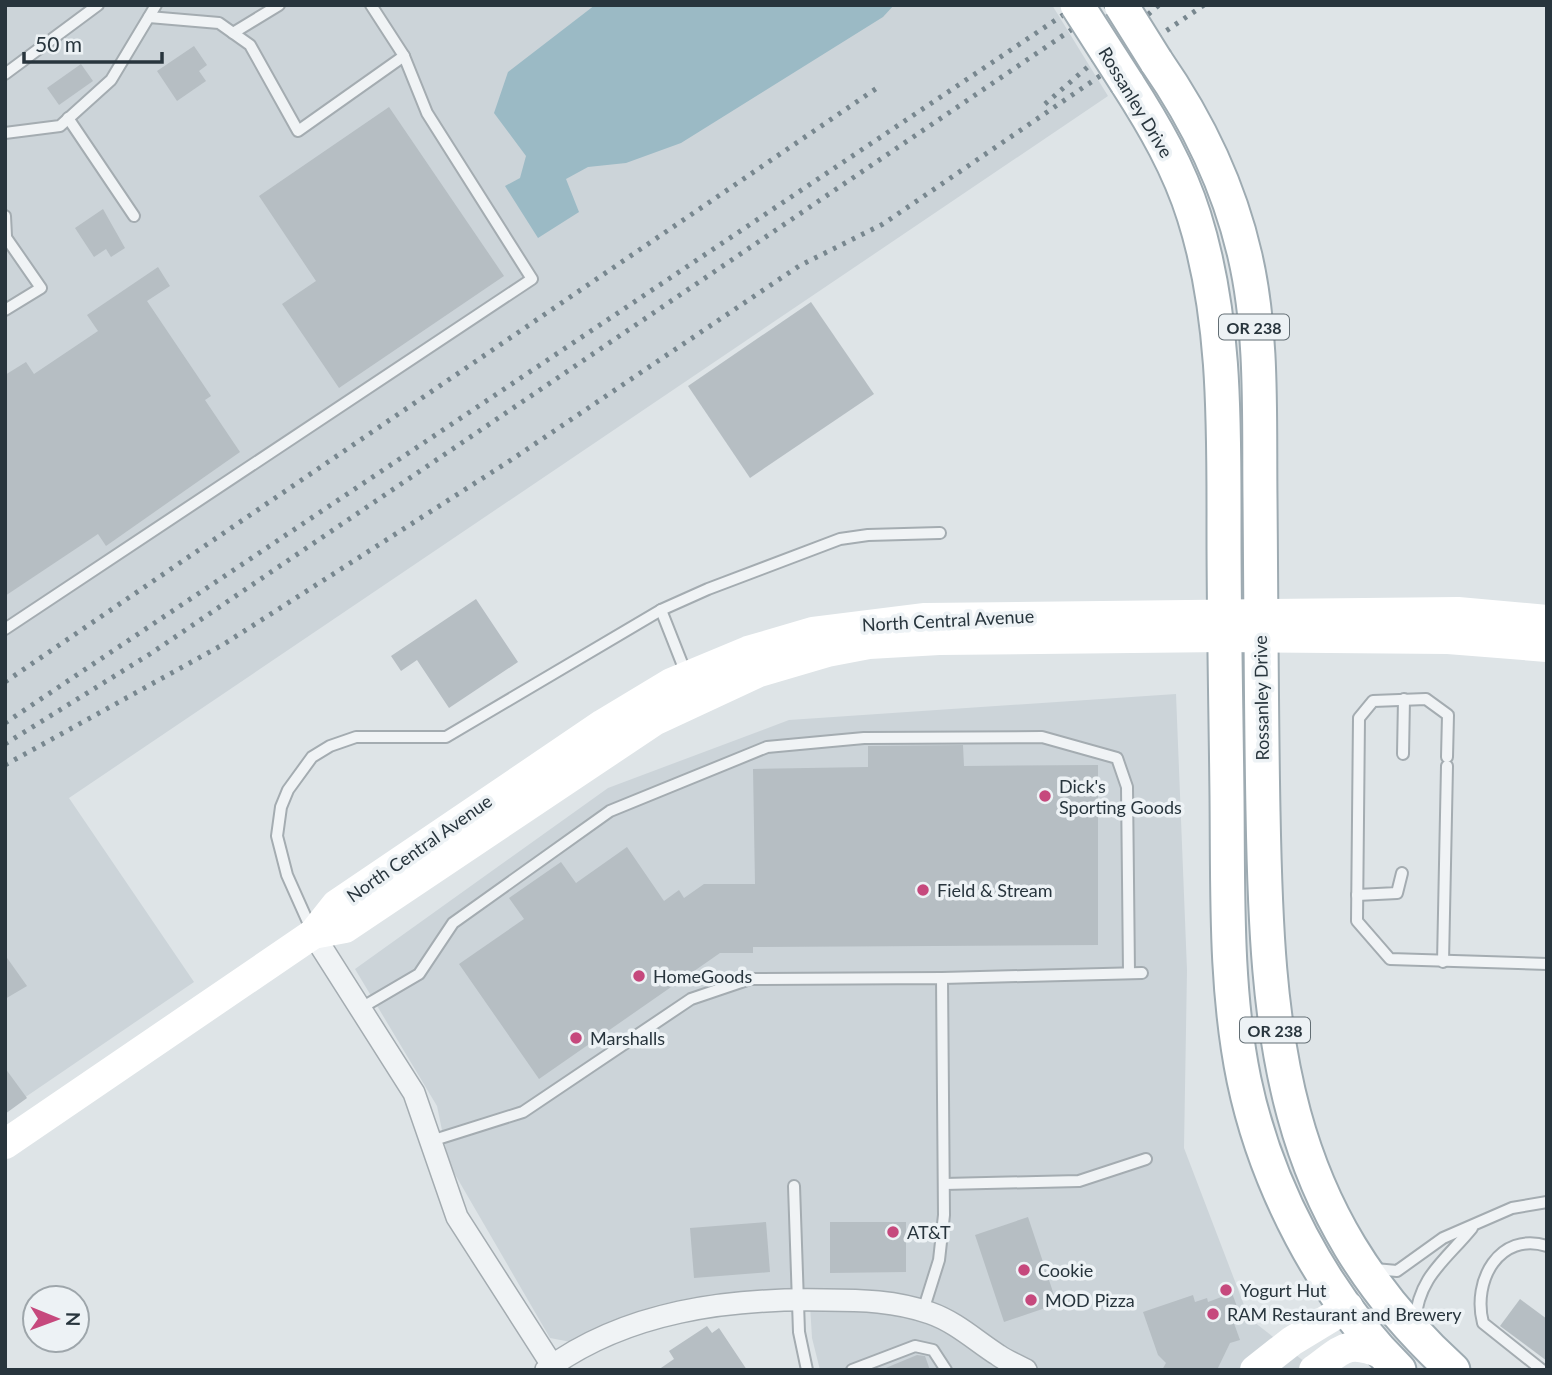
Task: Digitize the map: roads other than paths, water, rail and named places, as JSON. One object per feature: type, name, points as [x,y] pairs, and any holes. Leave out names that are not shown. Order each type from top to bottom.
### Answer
[{"type":"main road","name":"Rossanley Drive","points":[[1077,5],[1153,124],[1178,175],[1206,259],[1221,375],[1228,906],[1232,989],[1244,1082],[1279,1188],[1302,1237],[1348,1307]]},
{"type":"main road","name":"Rossanley Drive","points":[[1121,5],[1180,95],[1217,169],[1245,257],[1252,307],[1259,415],[1265,941],[1276,1040],[1301,1144],[1325,1200],[1362,1265],[1414,1330],[1453,1370]]},
{"type":"main road","name":"OR 238","points":[[1348,1307],[1391,1362]]},
{"type":"main road","points":[[1348,1307],[1372,1311],[1415,1361],[1434,1370]]},
{"type":"street","name":"North Central Avenue","points":[[1260,626],[1458,612],[1547,620]]},
{"type":"street","name":"North Central Avenue","points":[[5,1144],[313,934],[336,905],[456,821],[637,701],[687,676],[783,640],[869,623],[925,618],[1260,626],[1547,648]]},
{"type":"street","name":"North Central Avenue","points":[[313,934],[345,928],[654,721],[759,672],[827,652],[869,644],[1225,626]]},
{"type":"street","points":[[313,934],[415,1093],[457,1217],[549,1368],[597,1340],[678,1311],[722,1304],[800,1299],[901,1304],[923,1311],[977,1338],[1004,1363],[1026,1370]]},
{"type":"street","points":[[1255,1370],[1292,1340],[1348,1307]]},
{"type":"street","points":[[1314,1370],[1349,1347],[1361,1345],[1391,1362]]},
{"type":"lane","points":[[5,74],[98,5]]},
{"type":"lane","points":[[5,133],[60,126],[111,80],[156,5]]},
{"type":"lane","points":[[233,33],[279,5]]},
{"type":"lane","points":[[5,629],[532,279],[427,113],[404,56],[371,5]]},
{"type":"lane","points":[[149,17],[219,23],[233,33],[250,46],[299,131],[404,56]]},
{"type":"lane","points":[[68,118],[134,216]]},
{"type":"lane","points":[[5,216],[6,236],[41,288],[5,310]]},
{"type":"lane","points":[[313,934],[287,875],[277,836],[288,790],[312,757],[330,746],[356,737],[446,737],[661,610],[708,589],[840,540],[868,535],[940,533]]},
{"type":"lane","points":[[661,610],[687,676]]},
{"type":"lane","points":[[1403,754],[1404,699]]},
{"type":"lane","points":[[1443,962],[1448,715],[1426,699],[1373,701],[1359,718],[1357,921],[1390,960],[1443,962],[1547,964]]},
{"type":"lane","points":[[361,1008],[419,974],[453,923],[610,811],[767,747],[864,738],[1042,737],[1117,758],[1127,787],[1129,973]]},
{"type":"lane","points":[[1357,895],[1397,893],[1402,873]]},
{"type":"lane","points":[[431,1141],[523,1112],[691,999],[750,979],[1142,973]]},
{"type":"lane","points":[[923,1311],[939,1260],[944,1184],[942,978]]},
{"type":"lane","points":[[944,1184],[1079,1181],[1146,1160]]},
{"type":"lane","points":[[794,1186],[800,1299],[799,1332],[807,1370]]},
{"type":"lane","points":[[1362,1265],[1384,1271],[1396,1270],[1443,1238],[1472,1228],[1501,1212],[1547,1202]]},
{"type":"lane","points":[[1414,1330],[1417,1297],[1427,1279],[1472,1228]]},
{"type":"lane","points":[[1542,1370],[1483,1323],[1480,1305],[1485,1277],[1507,1248],[1531,1241],[1547,1245]]},
{"type":"lane","points":[[852,1370],[915,1346],[933,1350],[946,1370]]},
{"type":"water","points":[[595,5],[894,5],[883,17],[681,143],[626,163],[588,167],[566,179],[579,212],[538,238],[505,186],[520,178],[526,156],[494,113],[508,72]]},
{"type":"railway","points":[[5,723],[1078,5]]},
{"type":"railway","points":[[5,744],[150,654],[1108,5]]},
{"type":"railway","points":[[1045,104],[1159,5]]},
{"type":"railway","points":[[5,765],[224,644],[511,460],[799,266],[883,224],[1204,5]]},
{"type":"railway","points":[[5,682],[877,88]]},
{"type":"place","name":"Dick's Sporting Goods","points":[[1045,796]]},
{"type":"place","name":"Field & Stream","points":[[923,890]]},
{"type":"place","name":"HomeGoods","points":[[639,976]]},
{"type":"place","name":"Marshalls","points":[[576,1038]]},
{"type":"place","name":"AT&T","points":[[893,1232]]},
{"type":"place","name":"Cookie","points":[[1024,1270]]},
{"type":"place","name":"Yogurt Hut","points":[[1226,1290]]},
{"type":"place","name":"MOD Pizza","points":[[1031,1300]]},
{"type":"place","name":"RAM Restaurant and Brewery","points":[[1213,1314]]}]
